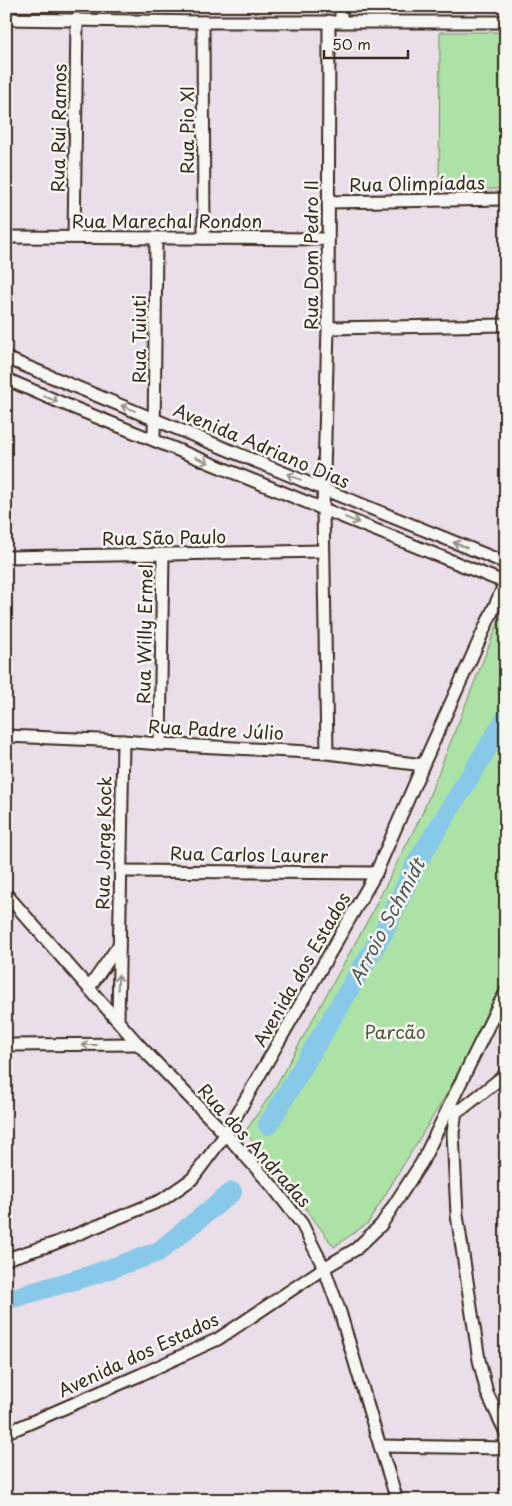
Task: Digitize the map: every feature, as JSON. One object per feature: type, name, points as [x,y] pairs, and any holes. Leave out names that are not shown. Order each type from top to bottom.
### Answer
[{"type":"street","name":"Rua Dom Pedro II","points":[[327,754],[323,489],[328,328],[328,202],[335,21],[341,6]]},
{"type":"street","points":[[6,19],[203,22],[506,22]]},
{"type":"street","name":"Rua Rui Ramos","points":[[74,237],[76,19]]},
{"type":"street","name":"Rua Pio XI","points":[[203,22],[204,238]]},
{"type":"street","name":"Rua Olimpíadas","points":[[328,202],[506,199]]},
{"type":"street","name":"Rua Marechal Rondon","points":[[6,237],[328,239]]},
{"type":"street","name":"Rua Tuiuti","points":[[154,440],[156,238]]},
{"type":"street","points":[[328,328],[506,325]]},
{"type":"street","name":"Avenida Adriano Dias","points":[[6,358],[506,563]]},
{"type":"street","name":"Avenida Adriano Dias","points":[[6,379],[506,582]]},
{"type":"street","name":"Rua São Paulo","points":[[6,557],[323,551]]},
{"type":"street","name":"Rua Willy Ermel","points":[[160,744],[163,555]]},
{"type":"street","name":"Avenida dos Estados","points":[[6,1259],[53,1244],[162,1200],[192,1178],[226,1135],[376,873],[506,582]]},
{"type":"street","name":"Rua Padre Júlio","points":[[6,736],[123,741],[327,754],[423,765]]},
{"type":"street","name":"Rua Jorge Kock","points":[[118,1020],[123,741]]},
{"type":"street","name":"Rua Carlos Laurer","points":[[121,870],[376,873]]},
{"type":"street","name":"Rua dos Andradas","points":[[6,894],[138,1044],[226,1135],[273,1187],[302,1224],[324,1268],[340,1312],[397,1500]]},
{"type":"street","points":[[89,988],[119,945]]},
{"type":"street","name":"Avenida dos Estados","points":[[6,1432],[140,1375],[218,1339],[324,1268],[356,1249],[381,1226],[422,1162],[452,1108],[506,992]]},
{"type":"street","points":[[6,1045],[138,1044]]},
{"type":"street","points":[[506,1074],[462,1109],[452,1108],[458,1215],[477,1350],[487,1392],[506,1433]]},
{"type":"street","points":[[380,1446],[506,1448]]},
{"type":"green space","points":[[440,32],[506,32],[506,189],[439,189]]},
{"type":"green space","name":"Parcão","points":[[506,603],[506,983],[487,1012],[465,1064],[368,1223],[334,1247],[296,1195],[245,1132],[273,1091],[368,920],[422,814]]},
{"type":"waterway","name":"Arroio Schmidt","points":[[268,1125],[383,933],[416,864],[506,718]]},
{"type":"waterway","name":"Arroio Schmidt","points":[[6,1300],[92,1275],[158,1252],[232,1192]]}]
